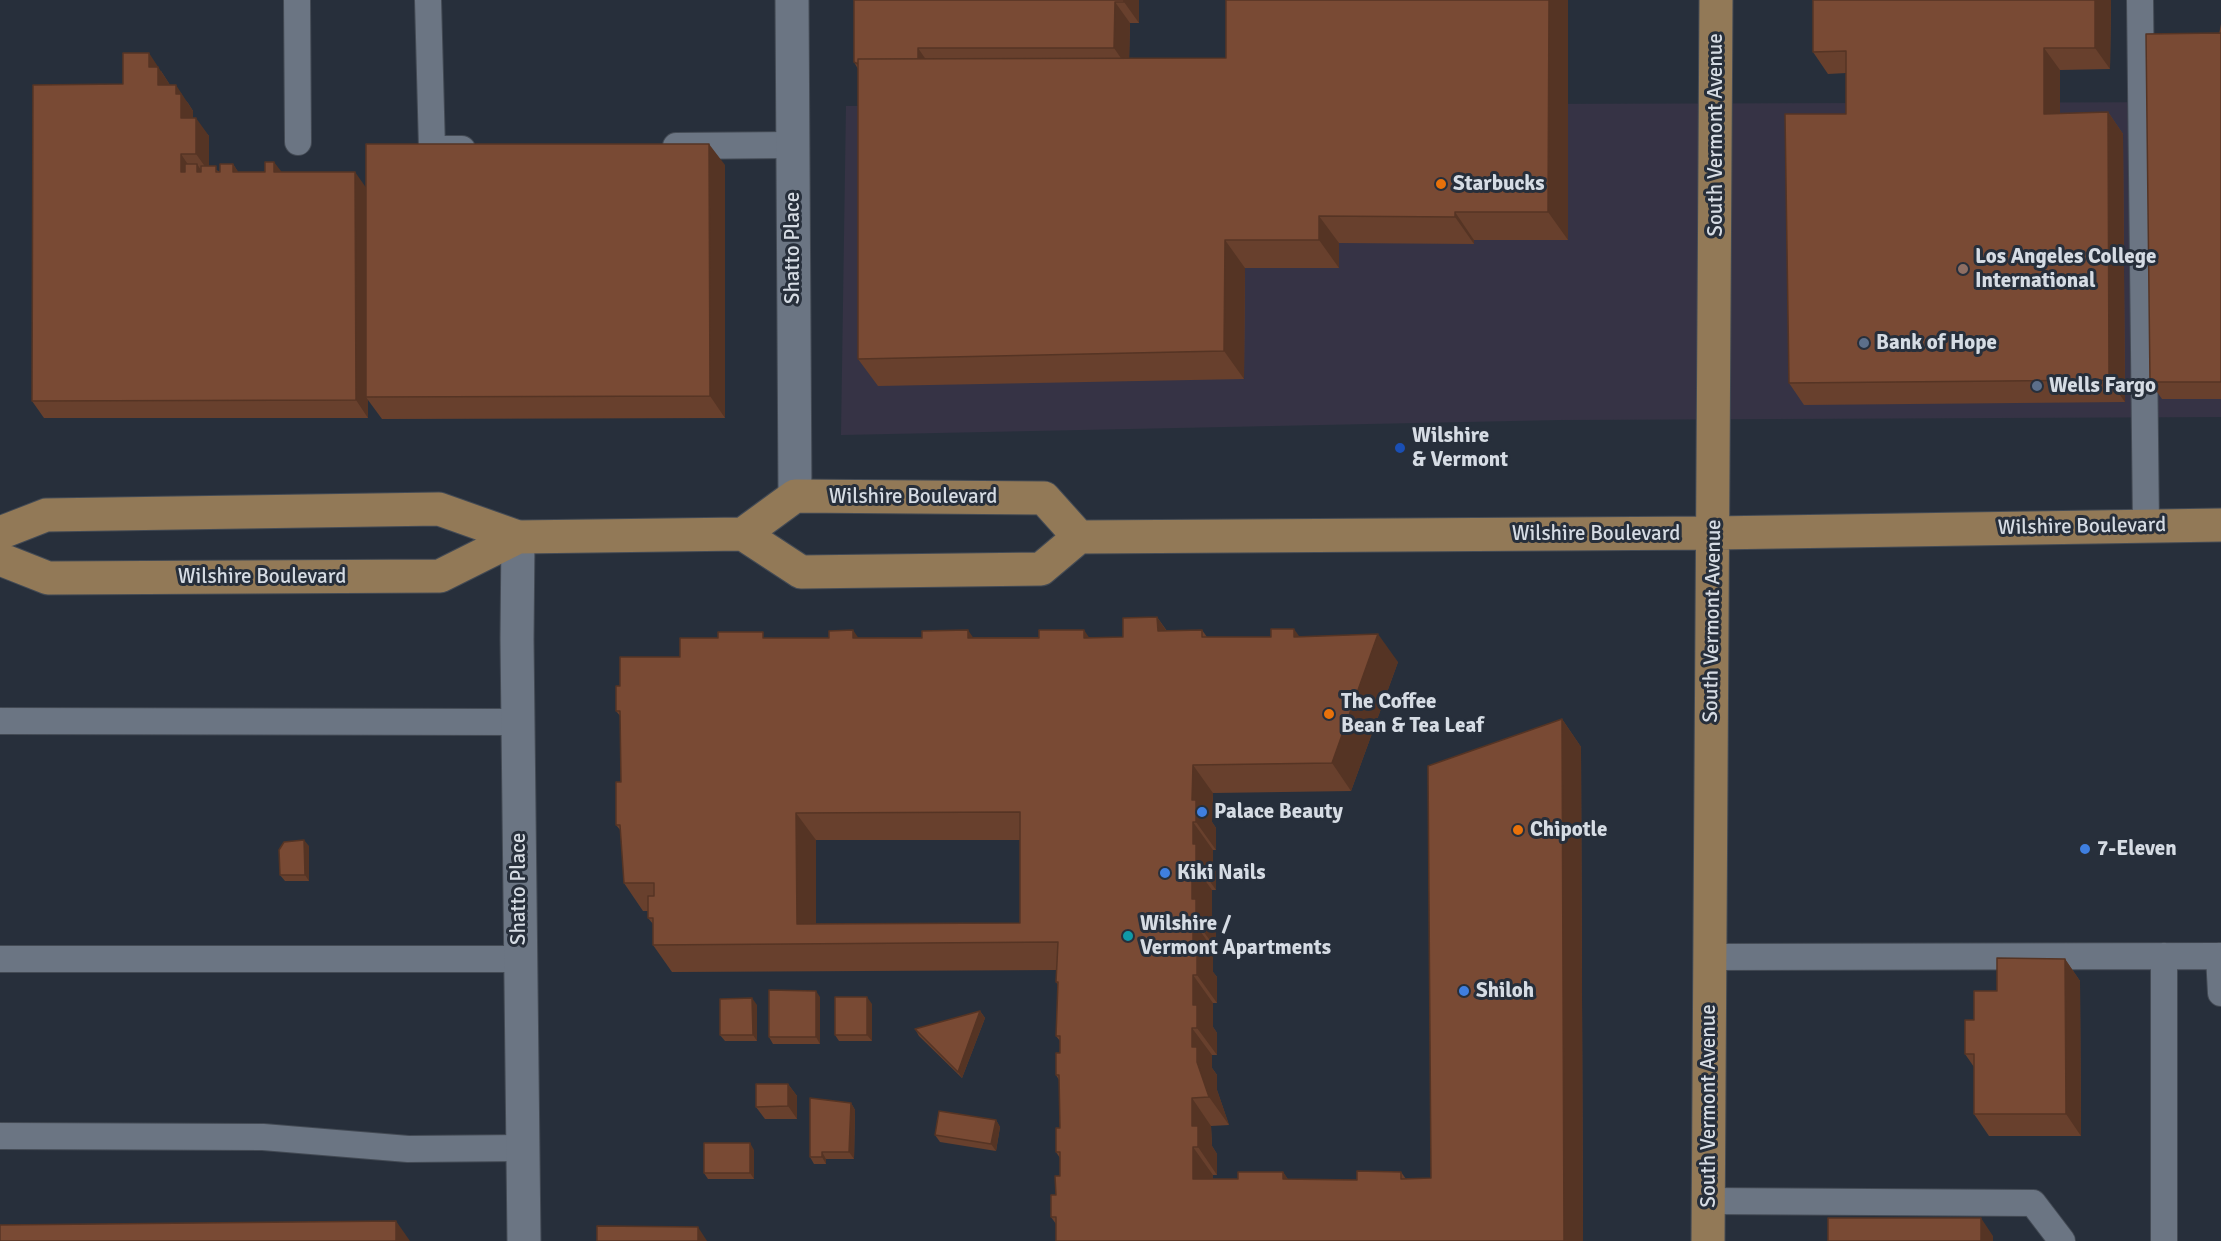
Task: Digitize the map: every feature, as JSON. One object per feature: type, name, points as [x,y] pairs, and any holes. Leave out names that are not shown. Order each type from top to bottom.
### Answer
[{"type":"main road","name":"South Vermont Avenue","points":[[1708,1241],[1716,0]]},
{"type":"main road","name":"Wilshire Boulevard","points":[[795,496],[1044,498],[1079,537],[1714,533],[2221,525]]},
{"type":"main road","points":[[795,496],[743,534],[801,572],[1041,568],[1079,537]]},
{"type":"main road","name":"Wilshire Boulevard","points":[[0,533],[45,515],[439,509],[518,537],[743,534]]},
{"type":"main road","name":"Wilshire Boulevard","points":[[0,559],[48,578],[440,576],[518,537]]},
{"type":"street","name":"Shatto Place","points":[[792,0],[795,496]]},
{"type":"street","name":"Shatto Place","points":[[518,537],[524,1241]]},
{"type":"lane","points":[[297,0],[298,142]]},
{"type":"lane","points":[[428,0],[432,149],[492,148]]},
{"type":"lane","points":[[2140,0],[2146,525]]},
{"type":"lane","points":[[646,147],[792,145]]},
{"type":"lane","points":[[0,721],[518,722]]},
{"type":"lane","points":[[2164,956],[2164,1241]]},
{"type":"lane","points":[[1709,957],[2220,956],[2221,993]]},
{"type":"lane","points":[[0,959],[520,958]]},
{"type":"lane","points":[[0,1136],[263,1137],[408,1149],[523,1148]]},
{"type":"lane","points":[[1708,1201],[2033,1203],[2062,1241]]},
{"type":"shaded area","points":[[2221,102],[2221,417],[1560,420],[841,435],[846,106]]},
{"type":"building","points":[[854,0],[1124,0],[1124,2],[1115,2],[1114,48],[918,48],[918,59],[858,59],[858,64],[854,62]]},
{"type":"building","points":[[1226,0],[1549,0],[1548,212],[1455,212],[1455,217],[1319,216],[1319,240],[1225,240],[1224,351],[858,359],[858,59],[1226,58]]},
{"type":"building","name":"Los Angeles College International","points":[[1813,0],[2095,0],[2095,48],[2044,48],[2044,114],[2108,112],[2109,380],[1789,383],[1785,114],[1846,114],[1846,51],[1813,52]]},
{"type":"building","points":[[2221,33],[2221,382],[2150,382],[2146,34]]},
{"type":"building","points":[[123,53],[149,53],[149,67],[158,67],[158,85],[176,85],[176,94],[181,94],[181,118],[196,118],[196,154],[181,154],[181,172],[185,172],[185,164],[197,164],[197,172],[201,172],[201,166],[216,166],[216,172],[220,172],[220,164],[233,164],[233,172],[265,172],[265,162],[274,162],[274,172],[355,172],[356,400],[32,401],[33,85],[123,84]]},
{"type":"building","points":[[366,144],[709,144],[710,396],[366,397]]},
{"type":"building","name":"Wilshire / Vermont Apartments","points":[[1157,617],[1158,631],[1202,630],[1202,637],[1271,637],[1271,629],[1294,629],[1294,637],[1378,634],[1332,763],[1193,765],[1192,800],[1196,800],[1196,822],[1193,822],[1193,844],[1196,844],[1196,862],[1192,862],[1192,899],[1196,899],[1193,950],[1197,950],[1197,975],[1193,975],[1193,1005],[1197,1005],[1197,1028],[1192,1028],[1192,1047],[1197,1047],[1197,1062],[1209,1097],[1192,1098],[1192,1126],[1198,1126],[1198,1147],[1193,1147],[1193,1179],[1238,1179],[1238,1172],[1283,1172],[1283,1179],[1357,1180],[1357,1171],[1401,1172],[1401,1179],[1431,1178],[1428,766],[1562,719],[1564,1241],[1056,1241],[1056,1217],[1051,1217],[1051,1195],[1056,1195],[1055,1176],[1060,1176],[1060,1152],[1056,1152],[1056,1128],[1060,1128],[1059,1075],[1056,1075],[1056,1053],[1060,1053],[1060,1036],[1056,1036],[1058,942],[653,945],[653,918],[648,918],[648,896],[654,896],[654,883],[624,883],[620,825],[616,825],[616,782],[621,782],[620,711],[616,711],[616,686],[620,686],[620,657],[680,657],[680,638],[718,638],[718,632],[763,632],[763,638],[829,638],[829,631],[853,630],[853,638],[922,638],[922,631],[968,630],[968,638],[1039,638],[1039,630],[1084,630],[1084,638],[1123,637],[1123,618]],"holes":[[[1020,812],[1020,923],[797,924],[796,813]]]},
{"type":"building","points":[[304,840],[305,875],[280,875],[279,850],[284,842]]},
{"type":"building","points":[[1997,958],[2065,959],[2066,1114],[1974,1114],[1974,1054],[1965,1054],[1965,1020],[1974,1020],[1974,991],[1997,991]]},
{"type":"building","points":[[769,990],[816,991],[816,1037],[769,1037]]},
{"type":"building","points":[[835,997],[867,997],[867,1035],[835,1035]]},
{"type":"building","points":[[752,998],[753,1035],[720,1035],[720,999]]},
{"type":"building","points":[[980,1011],[958,1072],[915,1029]]},
{"type":"building","points":[[756,1084],[788,1084],[788,1106],[756,1107]]},
{"type":"building","points":[[810,1098],[851,1103],[849,1152],[822,1152],[822,1157],[810,1157]]},
{"type":"building","points":[[939,1111],[996,1120],[991,1144],[935,1135]]},
{"type":"building","points":[[704,1143],[750,1143],[750,1173],[704,1173]]},
{"type":"building","points":[[1828,1218],[1981,1218],[1981,1241],[1828,1241]]},
{"type":"building","points":[[396,1221],[396,1241],[0,1241],[0,1225]]},
{"type":"building","points":[[597,1226],[698,1227],[698,1241],[597,1241]]},
{"type":"place","name":"Starbucks","points":[[1441,184]]},
{"type":"place","name":"Los Angeles College International","points":[[1963,269]]},
{"type":"place","name":"Bank of Hope","points":[[1864,343]]},
{"type":"place","name":"Wells Fargo","points":[[2037,386]]},
{"type":"place","name":"Wilshire & Vermont","points":[[1400,448]]},
{"type":"place","name":"The Coffee Bean & Tea Leaf","points":[[1329,714]]},
{"type":"place","name":"Palace Beauty","points":[[1202,812]]},
{"type":"place","name":"Chipotle","points":[[1518,830]]},
{"type":"place","name":"7-Eleven","points":[[2085,849]]},
{"type":"place","name":"Kiki Nails","points":[[1165,873]]},
{"type":"place","name":"Wilshire / Vermont Apartments","points":[[1128,936]]},
{"type":"place","name":"Shiloh","points":[[1464,991]]}]
